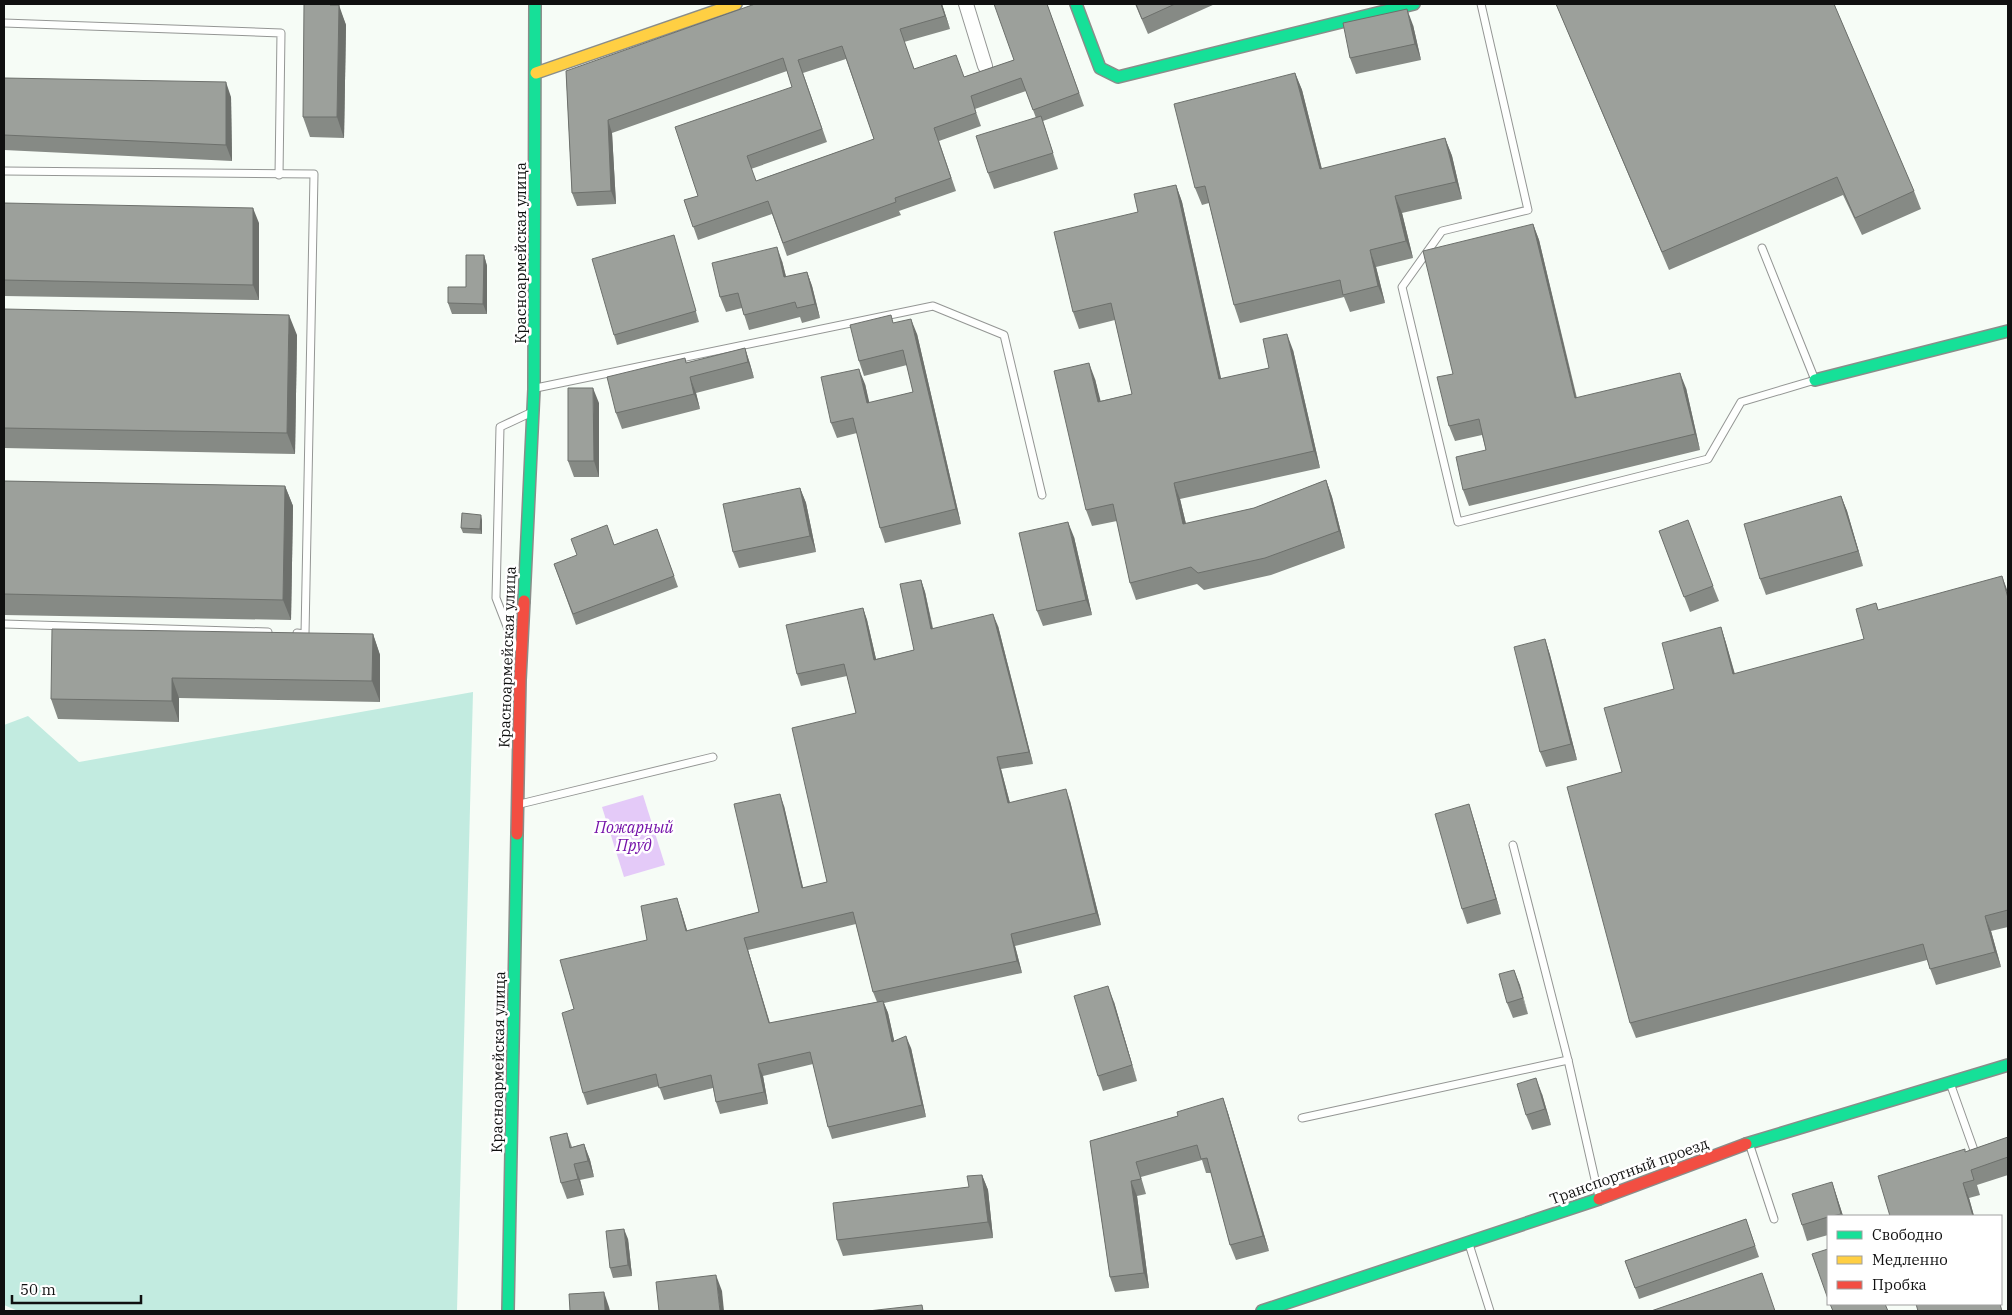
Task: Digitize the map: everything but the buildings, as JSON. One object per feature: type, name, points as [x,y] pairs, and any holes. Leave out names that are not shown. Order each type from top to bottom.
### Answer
[{"type":"street","name":"Красноармейская улица","points":[[508,1311],[520,661],[534,389],[535,4]]},
{"type":"street","points":[[536,73],[736,4]]},
{"type":"street","points":[[966,4],[986,66]]},
{"type":"street","points":[[1076,4],[1100,68],[1118,77],[1414,4]]},
{"type":"street","points":[[1815,380],[2008,331]]},
{"type":"street","name":"Транспортный проезд","points":[[1262,1311],[1599,1200],[1749,1143],[2008,1064]]},
{"type":"lane","points":[[1481,4],[1528,210],[1442,231],[1402,286],[1458,522],[1708,459],[1741,402],[1815,380],[1762,248]]},
{"type":"lane","points":[[4,23],[281,33],[279,174]]},
{"type":"lane","points":[[4,171],[314,174],[305,634],[286,633]]},
{"type":"lane","points":[[534,389],[933,306],[1004,334],[1042,495]]},
{"type":"lane","points":[[520,661],[496,598],[500,428],[532,412]]},
{"type":"lane","points":[[4,624],[276,633]]},
{"type":"lane","points":[[517,805],[714,757]]},
{"type":"lane","points":[[1512,845],[1568,1060],[1599,1200]]},
{"type":"lane","points":[[1302,1118],[1568,1060]]},
{"type":"lane","points":[[1950,1083],[1975,1153]]},
{"type":"lane","points":[[1749,1143],[1774,1220]]},
{"type":"lane","points":[[1468,1244],[1490,1311]]},
{"type":"shaded area","points":[[473,692],[457,1311],[18,1311],[4,1305],[4,725],[28,716],[79,762]]},
{"type":"water","name":"Пожарный Пруд","points":[[643,795],[665,865],[624,877],[602,807]]},
{"type":"traffic: fast","points":[[524,601],[534,389],[535,4]]},
{"type":"traffic: fast","points":[[1076,4],[1100,68],[1118,77],[1414,4]]},
{"type":"traffic: fast","points":[[1815,380],[2008,331]]},
{"type":"traffic: fast","points":[[508,1311],[517,834]]},
{"type":"traffic: fast","points":[[1746,1144],[2008,1065]]},
{"type":"traffic: fast","points":[[1262,1311],[1599,1199]]},
{"type":"traffic: slow","points":[[536,73],[736,4]]},
{"type":"traffic: jam","points":[[517,834],[520,680],[524,601]]},
{"type":"traffic: jam","points":[[1599,1199],[1746,1144]]}]
